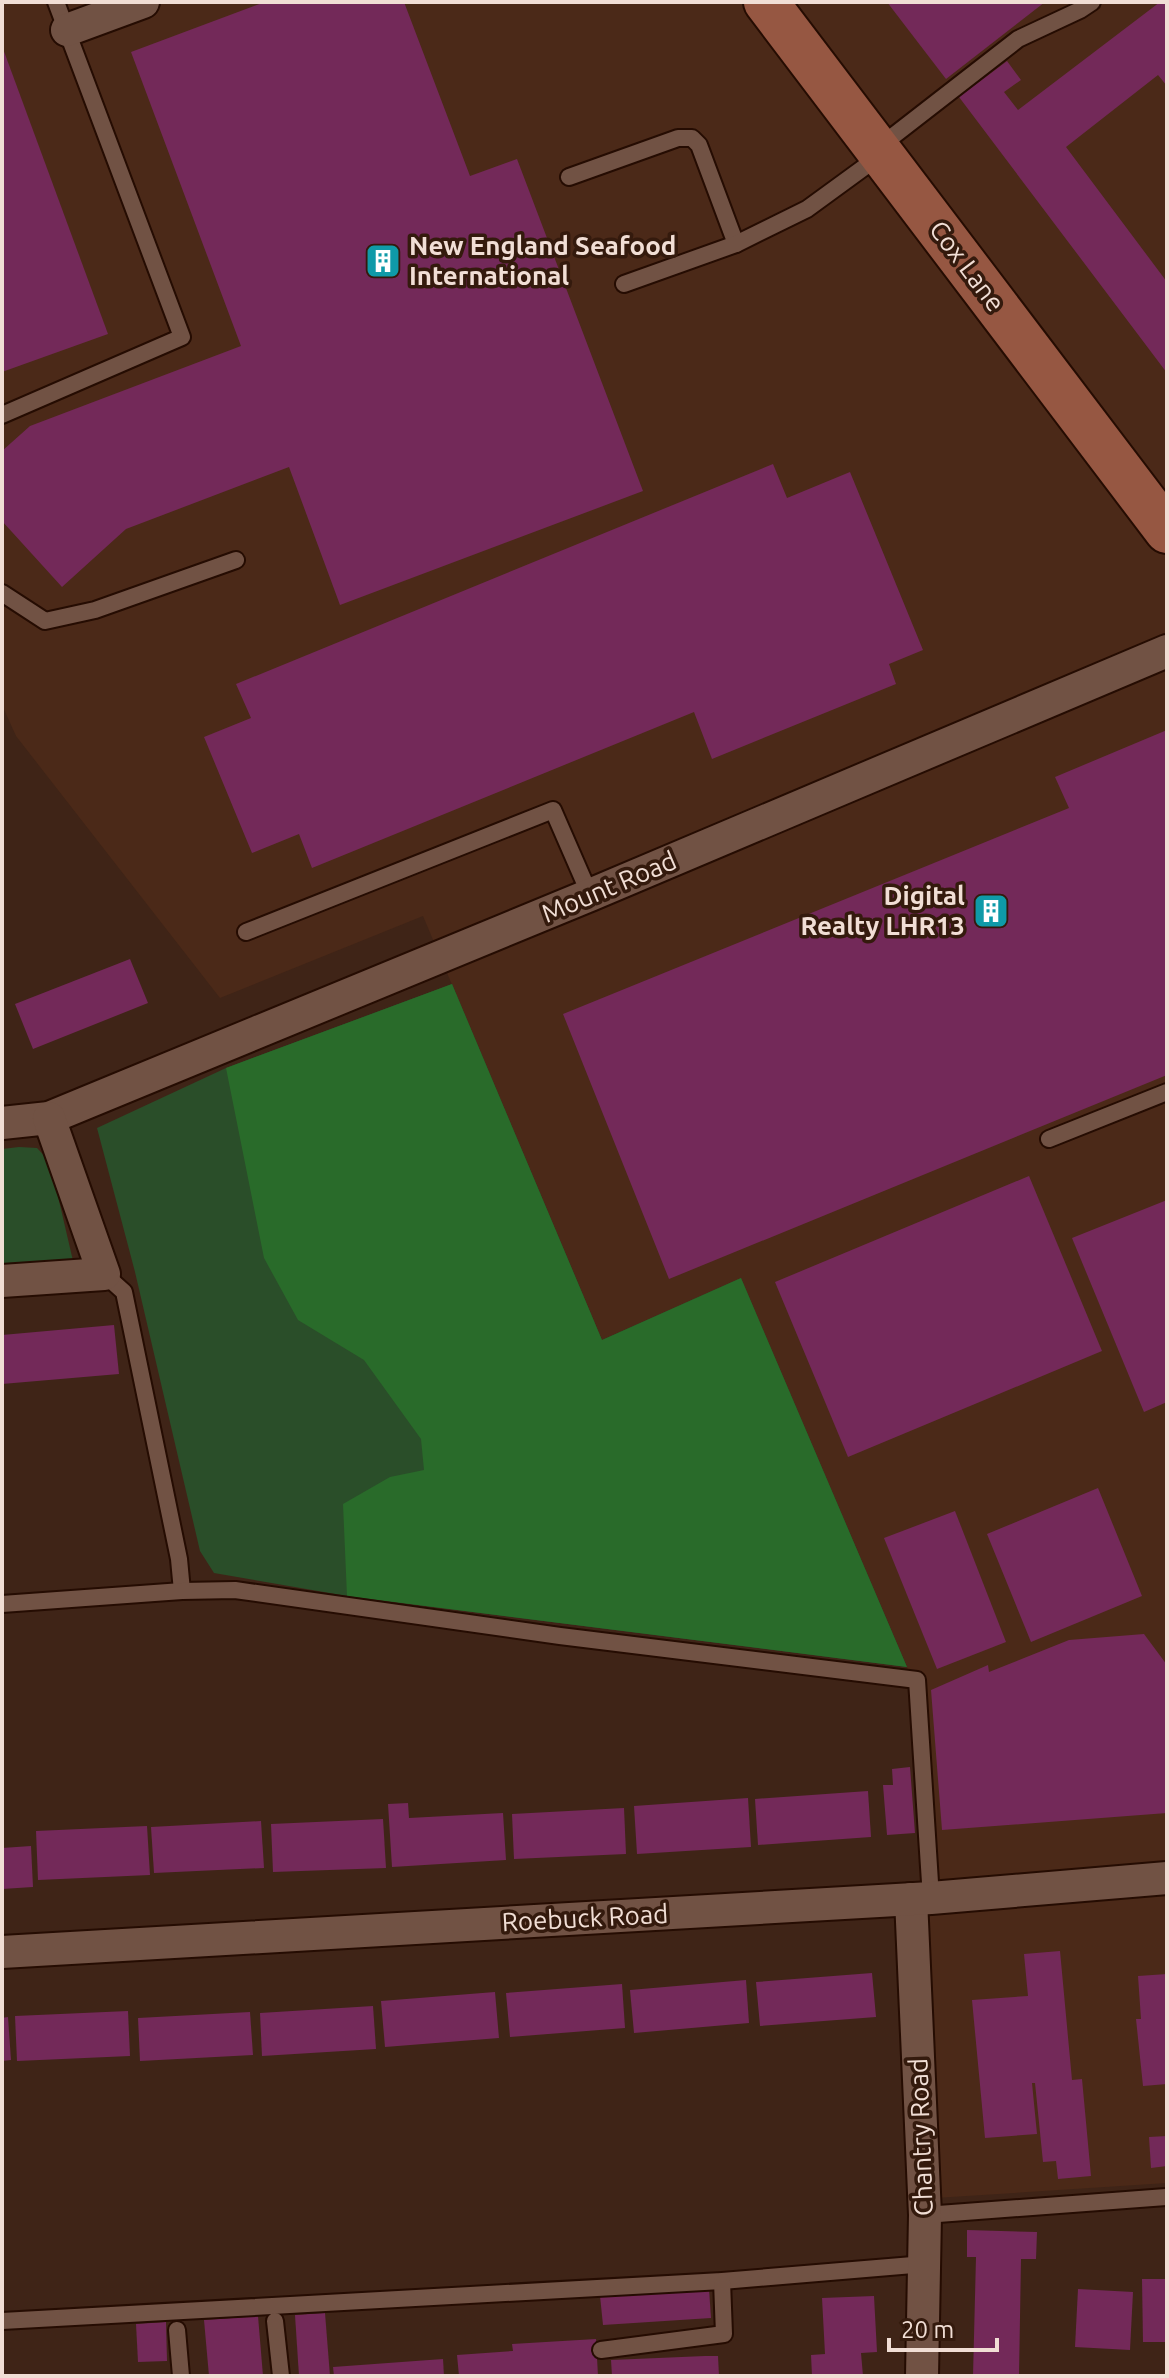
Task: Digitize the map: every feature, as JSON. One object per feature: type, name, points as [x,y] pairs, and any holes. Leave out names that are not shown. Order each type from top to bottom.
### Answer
[{"type":"street","points":[[62,16],[143,2]]},
{"type":"street","name":"Cox Lane","points":[[766,2],[1162,513]]},
{"type":"street","name":"Mount Road","points":[[2,1123],[49,1118],[590,895],[1167,651]]},
{"type":"street","points":[[2,1281],[104,1274],[49,1118]]},
{"type":"street","name":"Roebuck Road","points":[[2,1952],[921,1898],[1167,1878]]},
{"type":"street","name":"Chantry Road","points":[[921,1898],[925,2215],[922,2376]]},
{"type":"lane","points":[[624,284],[736,244],[807,209],[1018,39],[1092,2]]},
{"type":"lane","points":[[2,415],[182,337],[62,16]]},
{"type":"lane","points":[[569,177],[678,138],[692,138],[699,145],[736,244]]},
{"type":"lane","points":[[2,593],[45,621],[95,610],[236,560]]},
{"type":"lane","points":[[246,932],[553,810],[590,895]]},
{"type":"lane","points":[[1049,1139],[1167,1092]]},
{"type":"lane","points":[[104,1274],[124,1292],[179,1559],[182,1591]]},
{"type":"lane","points":[[2,1604],[235,1590],[560,1636],[917,1680],[921,1898]]},
{"type":"lane","points":[[925,2215],[1166,2197]]},
{"type":"lane","points":[[2,2321],[722,2281],[925,2264]]},
{"type":"lane","points":[[601,2350],[724,2334],[722,2281]]},
{"type":"lane","points":[[275,2321],[281,2376]]},
{"type":"lane","points":[[177,2330],[181,2376]]},
{"type":"shaded area","points":[[2,2],[1167,2],[1167,2183],[935,2198],[911,1695],[907,1667],[741,1279],[602,1340],[423,916],[220,998],[16,736],[2,705]]},
{"type":"green space","points":[[452,984],[602,1340],[741,1278],[907,1667],[347,1596],[214,1573],[200,1551],[135,1272],[97,1128],[226,1068]]},
{"type":"green space","points":[[452,984],[602,1340],[741,1278],[907,1667],[347,1596],[343,1504],[390,1477],[424,1470],[421,1439],[364,1360],[298,1320],[264,1258],[226,1068]]},
{"type":"green space","points":[[37,1148],[50,1162],[77,1278],[2,1282],[2,1149]]},
{"type":"building","name":"New England Seafood International","points":[[265,2],[404,2],[470,176],[517,159],[643,491],[340,605],[289,467],[126,529],[62,587],[2,521],[2,451],[30,426],[241,346],[131,52]]},
{"type":"building","points":[[887,2],[1045,2],[946,79]]},
{"type":"building","points":[[1160,2],[1167,2],[1167,86],[1158,75],[1066,147],[1167,282],[1167,373],[959,97],[1007,61],[1021,80],[1004,92],[1018,110]]},
{"type":"building","points":[[2,46],[108,334],[2,372]]},
{"type":"building","points":[[773,464],[787,498],[850,472],[923,650],[889,664],[896,684],[712,759],[694,712],[312,868],[299,834],[252,853],[204,737],[251,718],[236,684]]},
{"type":"building","name":"Digital Realty LHR13","points":[[1167,730],[1167,1075],[669,1279],[563,1014],[1069,808],[1055,777]]},
{"type":"building","points":[[130,959],[148,1003],[33,1049],[15,1004]]},
{"type":"building","points":[[1029,1176],[1102,1351],[848,1457],[775,1282]]},
{"type":"building","points":[[1167,1200],[1167,1402],[1144,1412],[1072,1238]]},
{"type":"building","points":[[114,1325],[119,1374],[2,1384],[2,1335]]},
{"type":"building","points":[[1098,1488],[1142,1596],[1031,1642],[987,1534]]},
{"type":"building","points":[[955,1511],[1006,1642],[937,1669],[884,1538]]},
{"type":"building","points":[[1144,1634],[1167,1665],[1167,1813],[942,1830],[931,1690],[988,1665],[989,1672],[1069,1640]]},
{"type":"building","points":[[910,1767],[915,1833],[887,1835],[883,1785],[893,1785],[892,1769]]},
{"type":"building","points":[[868,1791],[871,1837],[758,1845],[755,1799]]},
{"type":"building","points":[[748,1798],[751,1847],[637,1854],[634,1806]]},
{"type":"building","points":[[408,1803],[409,1818],[503,1813],[506,1860],[392,1867],[388,1804]]},
{"type":"building","points":[[624,1808],[626,1854],[514,1859],[512,1814]]},
{"type":"building","points":[[383,1819],[386,1868],[273,1872],[271,1824]]},
{"type":"building","points":[[261,1821],[264,1868],[154,1873],[151,1827]]},
{"type":"building","points":[[147,1826],[150,1875],[38,1880],[36,1831]]},
{"type":"building","points":[[31,1846],[33,1887],[2,1889],[2,1848]]},
{"type":"building","points":[[1060,1951],[1072,2080],[1082,2079],[1091,2176],[1058,2179],[1056,2161],[1043,2162],[1035,2083],[1032,2083],[1037,2134],[985,2138],[972,2000],[1028,1996],[1024,1954]]},
{"type":"building","points":[[872,1973],[876,2017],[760,2026],[756,1982]]},
{"type":"building","points":[[1167,1974],[1167,2084],[1143,2086],[1136,2019],[1141,2019],[1138,1976]]},
{"type":"building","points":[[746,1980],[749,2023],[634,2033],[630,1990]]},
{"type":"building","points":[[622,1984],[625,2028],[510,2037],[506,1993]]},
{"type":"building","points":[[495,1992],[499,2038],[385,2047],[381,2001]]},
{"type":"building","points":[[373,2006],[376,2049],[262,2056],[260,2013]]},
{"type":"building","points":[[128,2011],[130,2056],[17,2061],[15,2016]]},
{"type":"building","points":[[250,2012],[253,2055],[140,2061],[138,2018]]},
{"type":"building","points":[[8,2017],[11,2060],[2,2061],[2,2018]]},
{"type":"building","points":[[1167,2136],[1167,2166],[1151,2168],[1149,2137]]},
{"type":"building","points":[[967,2230],[1037,2232],[1036,2259],[1021,2259],[1019,2376],[973,2376],[976,2257],[967,2257]]},
{"type":"building","points":[[1142,2279],[1167,2279],[1167,2342],[1143,2342]]},
{"type":"building","points":[[709,2289],[711,2318],[603,2325],[600,2296]]},
{"type":"building","points":[[1078,2289],[1133,2292],[1130,2350],[1075,2347]]},
{"type":"building","points":[[874,2296],[877,2352],[861,2353],[863,2376],[812,2376],[811,2355],[825,2354],[822,2298]]},
{"type":"building","points":[[325,2313],[330,2376],[299,2376],[295,2315]]},
{"type":"building","points":[[258,2316],[263,2376],[209,2376],[204,2320]]},
{"type":"building","points":[[166,2322],[167,2361],[138,2362],[136,2324]]},
{"type":"building","points":[[596,2339],[598,2376],[459,2376],[457,2355],[513,2351],[512,2344]]},
{"type":"building","points":[[718,2356],[719,2376],[612,2376],[611,2360]]},
{"type":"building","points":[[443,2359],[444,2376],[334,2376],[333,2367]]},
{"type":"place","name":"New England Seafood International","points":[[383,261]]},
{"type":"place","name":"Digital Realty LHR13","points":[[991,911]]}]
